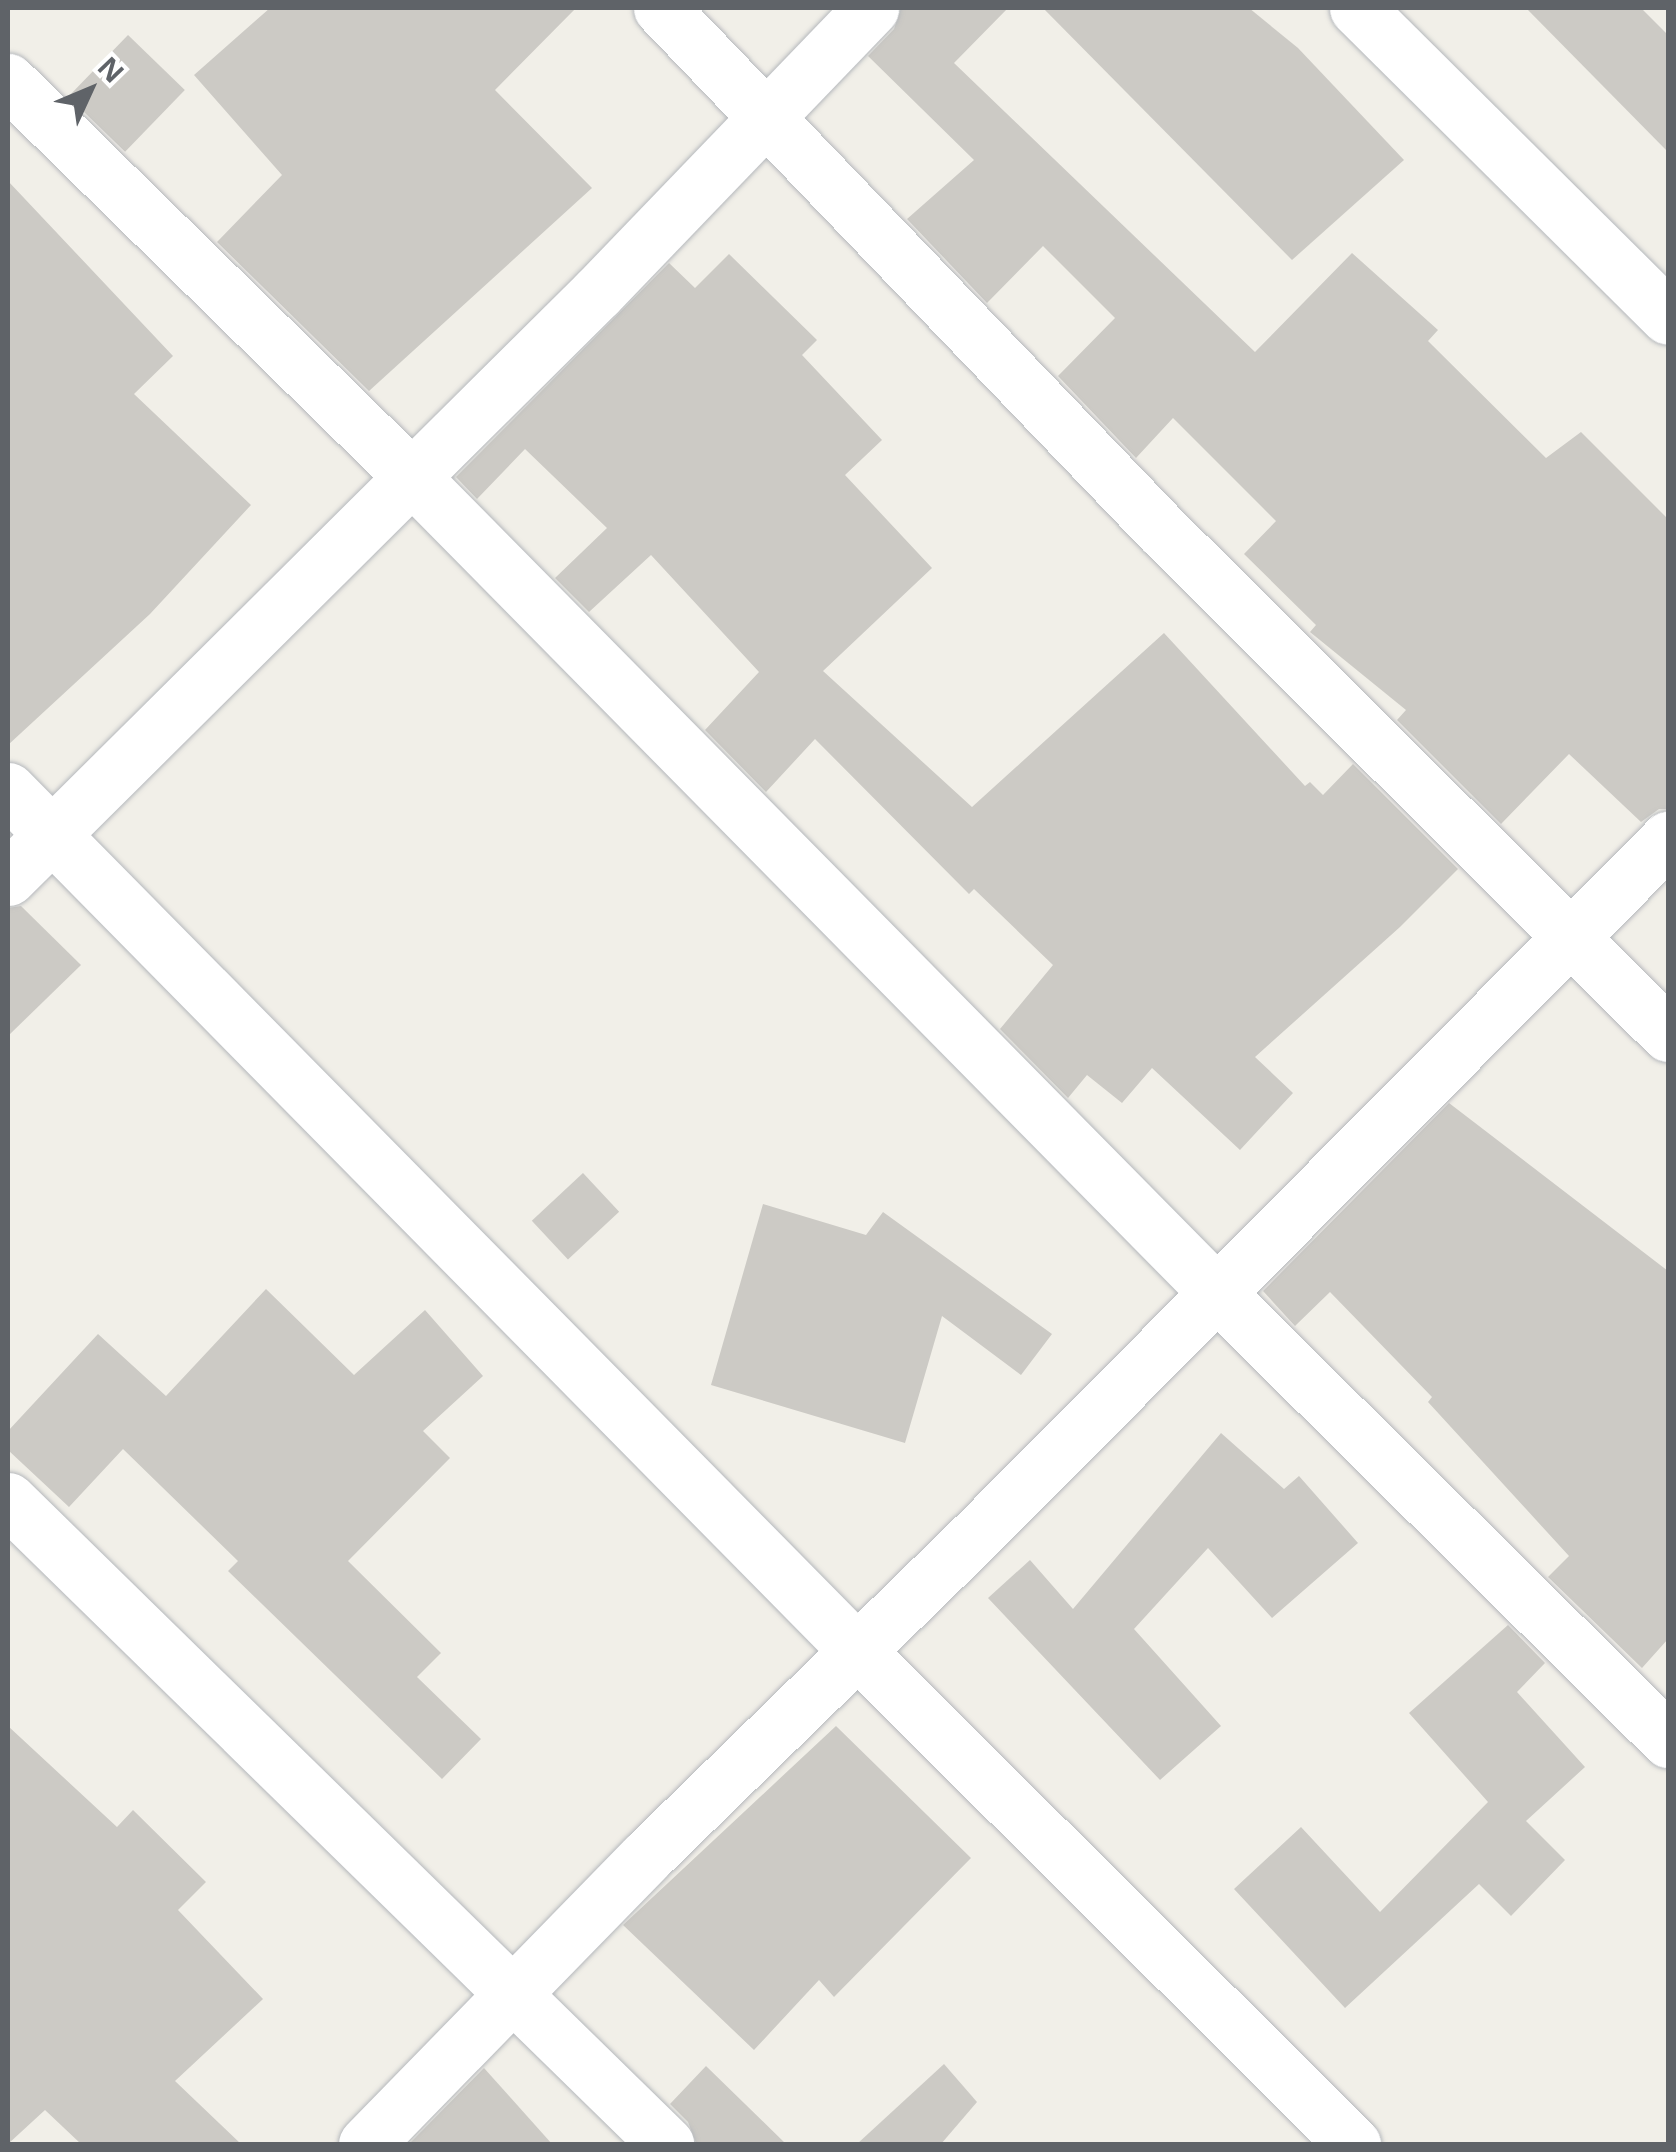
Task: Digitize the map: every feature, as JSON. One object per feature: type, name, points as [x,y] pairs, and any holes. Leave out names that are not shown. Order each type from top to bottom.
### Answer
[{"type":"street","points":[[661,8],[770,116],[1160,528],[1668,1034]]},
{"type":"street","points":[[8,878],[412,477],[770,116],[871,8]]},
{"type":"street","points":[[1357,8],[1668,316]]},
{"type":"street","points":[[8,81],[412,477],[1218,1294],[1668,1740]]},
{"type":"street","points":[[8,790],[858,1652],[1353,2144]]},
{"type":"street","points":[[366,2144],[513,1992],[1218,1294],[1668,839]]},
{"type":"street","points":[[8,1500],[666,2144]]},
{"type":"building","points":[[270,8],[576,8],[495,90],[592,188],[369,391],[217,242],[282,175],[194,75]]},
{"type":"building","points":[[901,8],[1008,8],[954,63],[1255,352],[1352,253],[1438,330],[1428,341],[1546,458],[1581,432],[1668,519],[1668,809],[1659,809],[1641,822],[1569,754],[1501,824],[1397,720],[1406,710],[1310,632],[1316,625],[1244,554],[1276,521],[1173,418],[1136,458],[1058,376],[1115,318],[1043,246],[987,303],[907,219],[974,160],[868,56],[894,29]]},
{"type":"building","points":[[1043,8],[1249,8],[1298,48],[1404,160],[1292,260]]},
{"type":"building","points":[[1526,8],[1641,8],[1668,35],[1668,152]]},
{"type":"building","points":[[128,35],[185,90],[125,152],[68,97]]},
{"type":"building","points":[[8,181],[173,356],[134,394],[251,505],[150,614],[8,745]]},
{"type":"building","points":[[729,254],[817,340],[802,355],[882,440],[845,475],[932,568],[823,671],[972,807],[1164,633],[1305,786],[1310,782],[1323,795],[1353,764],[1458,869],[1400,927],[1255,1057],[1293,1093],[1240,1150],[1152,1068],[1122,1103],[1087,1075],[1068,1098],[1000,1029],[1053,965],[974,889],[969,894],[815,739],[766,792],[705,730],[759,672],[651,555],[589,612],[555,578],[607,528],[525,449],[477,499],[456,477],[669,263],[695,288]]},
{"type":"building","points":[[21,906],[81,965],[8,1036],[8,908]]},
{"type":"building","points":[[1449,1103],[1668,1271],[1668,1639],[1642,1668],[1548,1577],[1569,1556],[1428,1402],[1432,1397],[1330,1292],[1295,1326],[1263,1291]]},
{"type":"building","points":[[583,1173],[619,1212],[568,1260],[532,1221]]},
{"type":"building","points":[[763,1204],[866,1235],[883,1212],[1052,1334],[1021,1375],[942,1316],[905,1443],[711,1385]]},
{"type":"building","points":[[266,1289],[354,1375],[425,1310],[483,1376],[423,1431],[450,1458],[348,1561],[441,1653],[417,1677],[481,1739],[442,1779],[228,1571],[238,1561],[123,1449],[69,1507],[8,1450],[8,1431],[98,1334],[166,1396]]},
{"type":"building","points":[[1221,1433],[1284,1489],[1299,1476],[1358,1543],[1272,1618],[1208,1548],[1134,1629],[1221,1726],[1160,1780],[988,1598],[1030,1560],[1073,1609]]},
{"type":"building","points":[[1508,1625],[1545,1663],[1517,1692],[1585,1767],[1526,1821],[1565,1860],[1511,1916],[1479,1884],[1345,2008],[1234,1889],[1301,1827],[1380,1912],[1488,1802],[1409,1713]]},
{"type":"building","points":[[8,1726],[117,1827],[133,1810],[206,1882],[178,1910],[263,1999],[175,2081],[241,2144],[81,2144],[45,2110],[8,2144]]},
{"type":"building","points":[[836,1726],[971,1858],[834,1997],[819,1980],[754,2050],[623,1925]]},
{"type":"building","points":[[944,2064],[977,2102],[941,2144],[857,2144]]},
{"type":"building","points":[[706,2066],[786,2144],[696,2143],[688,2122],[670,2104]]},
{"type":"building","points":[[484,2068],[552,2144],[409,2144]]}]
